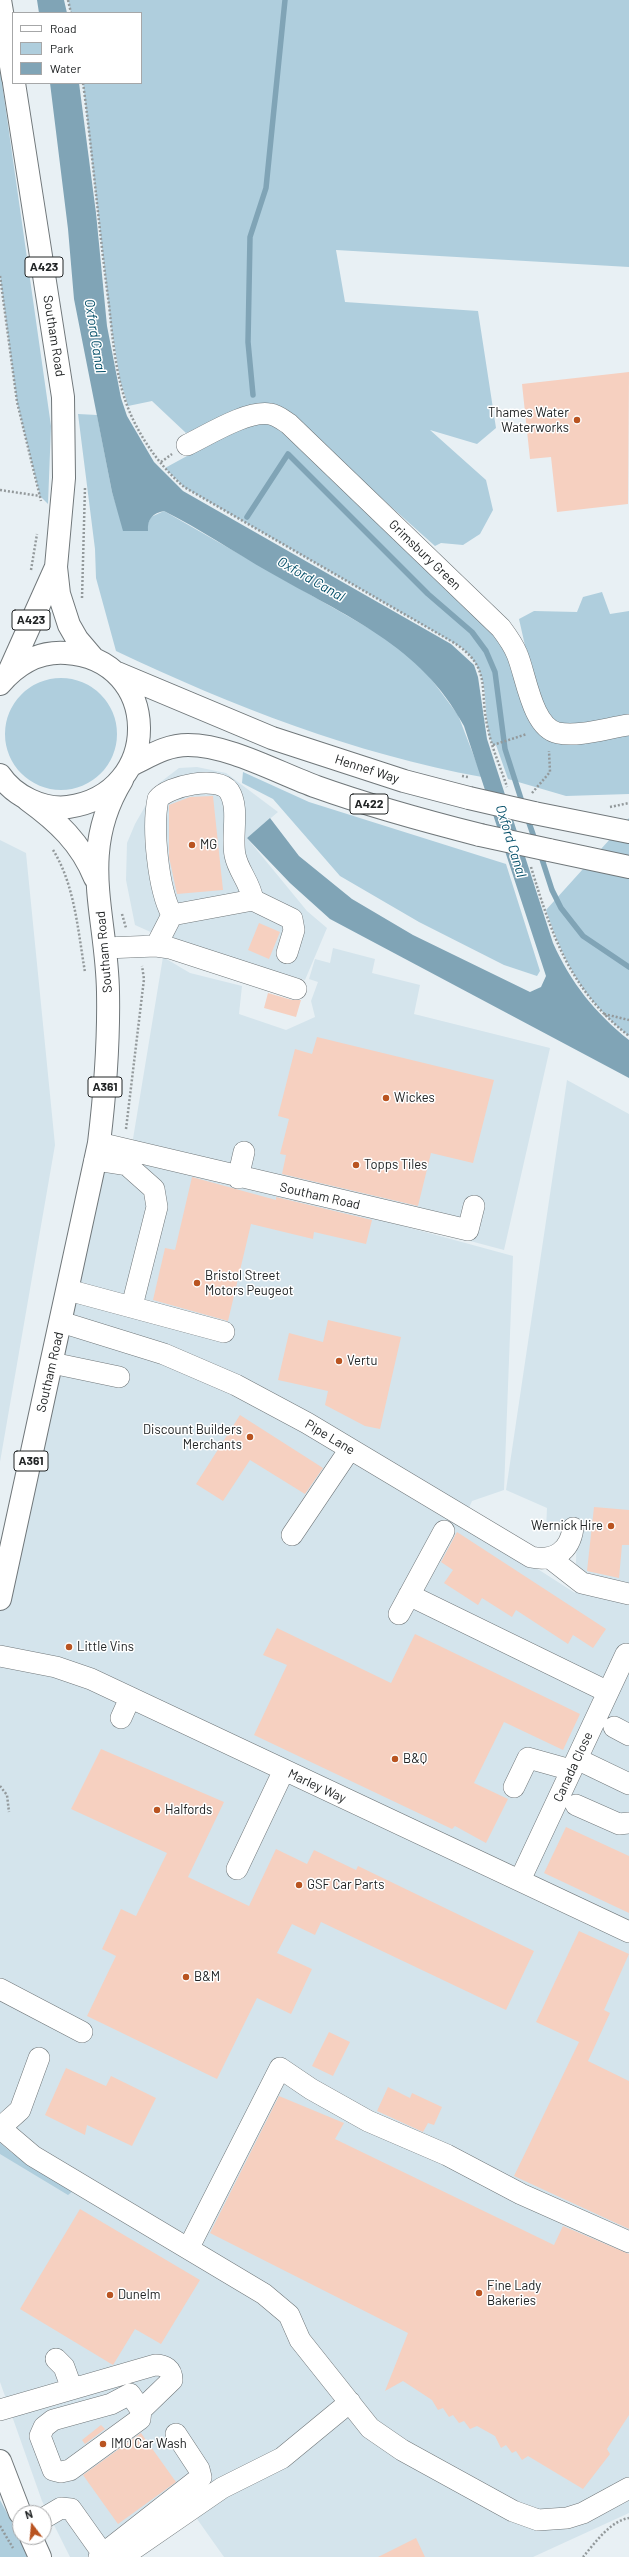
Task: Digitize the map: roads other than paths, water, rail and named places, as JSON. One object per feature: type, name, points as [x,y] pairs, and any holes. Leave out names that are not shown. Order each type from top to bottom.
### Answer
[{"type":"main road","points":[[0,0],[12,72]]},
{"type":"main road","name":"Southam Road","points":[[14,84],[63,397],[64,478],[56,567],[59,594],[69,625],[77,639],[94,659]]},
{"type":"main road","name":"Southam Road","points":[[4,679],[56,567]]},
{"type":"main road","points":[[4,679],[23,663],[40,655],[58,652],[76,653],[94,659],[115,673]]},
{"type":"main road","name":"Southam Road","points":[[96,881],[102,827],[109,804],[127,773],[138,746],[140,726],[137,707],[128,688],[115,673]]},
{"type":"main road","name":"Hennef Way","points":[[115,673],[272,738],[397,779],[469,798],[533,803],[629,832]]},
{"type":"main road","name":"A422","points":[[127,773],[166,748],[178,745],[199,746],[234,755],[317,787],[386,810],[480,835],[629,867]]},
{"type":"main road","points":[[0,784],[23,797],[46,805],[74,806],[87,803],[106,794],[127,773]]},
{"type":"main road","points":[[0,775],[23,797]]},
{"type":"main road","name":"Southam Road","points":[[0,1598],[62,1322],[97,1151],[108,1050],[108,991],[105,948],[96,881],[89,863],[70,835],[23,797]]},
{"type":"main road","points":[[0,2461],[17,2505]]},
{"type":"main road","points":[[35,2545],[40,2557]]},
{"type":"street","name":"Grimsbury Green","points":[[187,445],[258,414],[272,414],[289,424],[501,628],[517,653],[534,708],[548,728],[556,732],[567,734],[629,726]]},
{"type":"street","points":[[172,915],[163,896],[158,873],[157,804],[165,792],[182,785],[210,784],[226,788],[229,791],[234,810],[235,855],[246,877],[253,900]]},
{"type":"street","points":[[172,915],[253,900],[292,919],[294,930],[287,953]]},
{"type":"street","points":[[156,946],[172,915]]},
{"type":"street","points":[[105,948],[156,946],[170,948],[296,989]]},
{"type":"street","points":[[97,1151],[127,1165],[154,1189],[157,1207],[132,1306]]},
{"type":"street","name":"Southam Road","points":[[97,1151],[238,1178],[468,1230],[474,1206]]},
{"type":"street","points":[[238,1178],[244,1152]]},
{"type":"street","points":[[68,1290],[224,1332]]},
{"type":"street","name":"Pipe Lane","points":[[62,1322],[137,1344],[200,1368],[272,1403],[524,1554],[538,1558],[550,1558]]},
{"type":"street","points":[[52,1363],[119,1377]]},
{"type":"street","points":[[292,1534],[350,1449]]},
{"type":"street","points":[[573,1528],[567,1547],[550,1558],[582,1584],[629,1594]]},
{"type":"street","points":[[399,1614],[444,1531]]},
{"type":"street","points":[[409,1596],[608,1692]]},
{"type":"street","name":"Canada Close","points":[[520,1880],[626,1654]]},
{"type":"street","name":"Marley Way","points":[[0,1656],[70,1671],[130,1698],[230,1737],[284,1770],[629,1932]]},
{"type":"street","points":[[121,1718],[130,1698]]},
{"type":"street","points":[[514,1787],[528,1758],[574,1764],[629,1784]]},
{"type":"street","points":[[237,1869],[284,1770]]},
{"type":"street","points":[[576,1805],[619,1824],[629,1823]]},
{"type":"street","points":[[0,1989],[57,2011],[82,2032]]},
{"type":"street","points":[[39,2058],[20,2110],[0,2128],[33,2156],[189,2247],[264,2294],[290,2315],[300,2340],[370,2428],[394,2444],[526,2517],[538,2520],[567,2518],[588,2511],[629,2488]]},
{"type":"street","points":[[189,2247],[280,2068],[311,2089],[368,2121],[447,2155],[521,2194],[629,2242]]},
{"type":"street","points":[[56,2359],[64,2367],[72,2390]]},
{"type":"street","points":[[0,2410],[72,2390],[115,2376],[155,2365],[165,2366],[170,2372],[170,2382],[135,2402],[115,2376]]},
{"type":"street","points":[[108,2556],[222,2488],[282,2458],[350,2402]]},
{"type":"street","points":[[108,2556],[201,2477],[199,2469],[176,2434]]},
{"type":"street","points":[[52,2513],[61,2508],[71,2509],[108,2556]]},
{"type":"water","points":[[37,0],[64,0],[67,12],[39,12]]},
{"type":"water","name":"Oxford Canal","points":[[50,84],[79,84],[96,213],[107,326],[121,398],[127,416],[154,462],[183,491],[451,644],[474,665],[478,677],[487,739],[553,943],[560,958],[585,996],[605,1019],[629,1040],[629,1078],[330,919],[290,883],[247,838],[270,818],[299,856],[352,899],[413,935],[530,992],[541,987],[546,976],[464,726],[446,698],[426,674],[403,653],[379,635],[164,511],[157,513],[152,517],[149,523],[148,531],[123,531],[112,492],[74,299],[68,229]]},
{"type":"waterway","points":[[253,395],[248,342],[250,237],[266,188],[285,0]]},
{"type":"waterway","points":[[247,517],[288,454],[428,594],[472,632],[486,651],[495,672],[505,749],[523,805]]},
{"type":"waterway","points":[[527,817],[536,843]]},
{"type":"waterway","points":[[540,853],[552,890],[561,908],[583,936],[629,967]]},
{"type":"place","name":"Thames Water Waterworks","points":[[577,420]]},
{"type":"place","name":"MG","points":[[192,845]]},
{"type":"place","name":"Wickes","points":[[386,1098]]},
{"type":"place","name":"Topps Tiles","points":[[356,1165]]},
{"type":"place","name":"Bristol Street Motors Peugeot","points":[[197,1283]]},
{"type":"place","name":"Vertu","points":[[339,1361]]},
{"type":"place","name":"Discount Builders Merchants","points":[[250,1437]]},
{"type":"place","name":"Wernick Hire","points":[[611,1526]]},
{"type":"place","name":"Little Vins","points":[[69,1647]]},
{"type":"place","name":"B&Q","points":[[395,1759]]},
{"type":"place","name":"Halfords","points":[[157,1810]]},
{"type":"place","name":"GSF Car Parts","points":[[299,1885]]},
{"type":"place","name":"B&M","points":[[186,1977]]},
{"type":"place","name":"Fine Lady Bakeries","points":[[479,2293]]},
{"type":"place","name":"Dunelm","points":[[110,2295]]},
{"type":"place","name":"IMO Car Wash","points":[[103,2444]]}]
